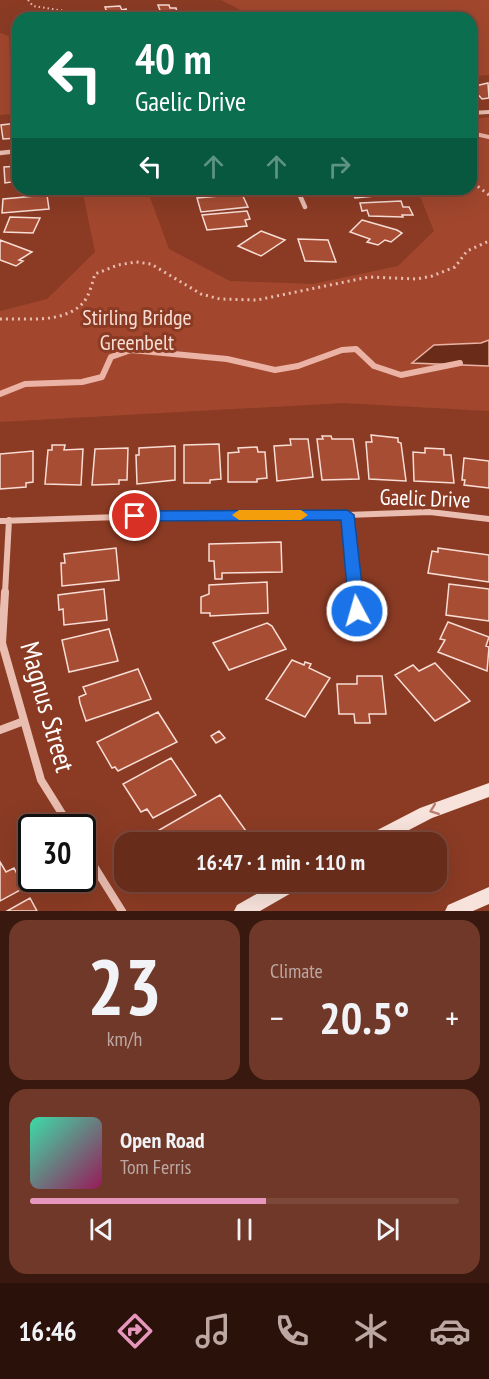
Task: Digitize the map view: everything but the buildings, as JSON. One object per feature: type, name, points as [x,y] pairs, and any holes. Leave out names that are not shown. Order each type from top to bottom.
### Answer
[{"type":"main road","points":[[389,832],[426,813],[489,790]]},
{"type":"main road","points":[[243,911],[276,892]]},
{"type":"main road","points":[[454,911],[489,895]]},
{"type":"street","points":[[300,195],[305,207]]},
{"type":"street","name":"Gaelic Drive","points":[[0,521],[178,515],[347,515],[430,512],[489,519]]},
{"type":"street","points":[[347,515],[357,611]]},
{"type":"street","name":"Magnus Street","points":[[9,520],[2,643],[41,780],[62,814]]},
{"type":"street","points":[[0,730],[24,721]]},
{"type":"street","points":[[96,869],[122,911]]},
{"type":"path","points":[[28,0],[33,6],[67,12]]},
{"type":"path","points":[[477,186],[489,195]]},
{"type":"path","points":[[0,319],[34,320],[54,317],[67,311],[82,303],[95,273],[123,262],[138,261],[156,265],[204,294],[244,302],[370,277],[397,279],[430,277],[456,266],[465,253],[489,241]]},
{"type":"green space","points":[[221,0],[489,0],[489,75],[477,76],[477,12],[244,12]]},
{"type":"green space","points":[[0,33],[9,36],[12,114],[0,115]]},
{"type":"green space","name":"Stirling Bridge Greenbelt","points":[[489,117],[489,411],[343,403],[0,422],[0,311],[47,299],[95,252],[83,195],[149,195],[169,249],[230,281],[313,284],[398,266],[434,231],[419,195],[477,195],[477,118]]},
{"type":"shaded area","points":[[489,340],[489,366],[412,363],[434,345],[481,343]]},
{"type":"waterway","points":[[477,134],[489,137]]},
{"type":"waterway","points":[[0,394],[25,384],[82,382],[102,377],[111,357],[131,350],[227,359],[275,370],[298,366],[342,350],[356,349],[374,366],[401,375],[460,363]]},
{"type":"slow traffic","points":[[239,515],[301,515]]},
{"type":"route","points":[[135,516],[347,515],[357,611]]}]
